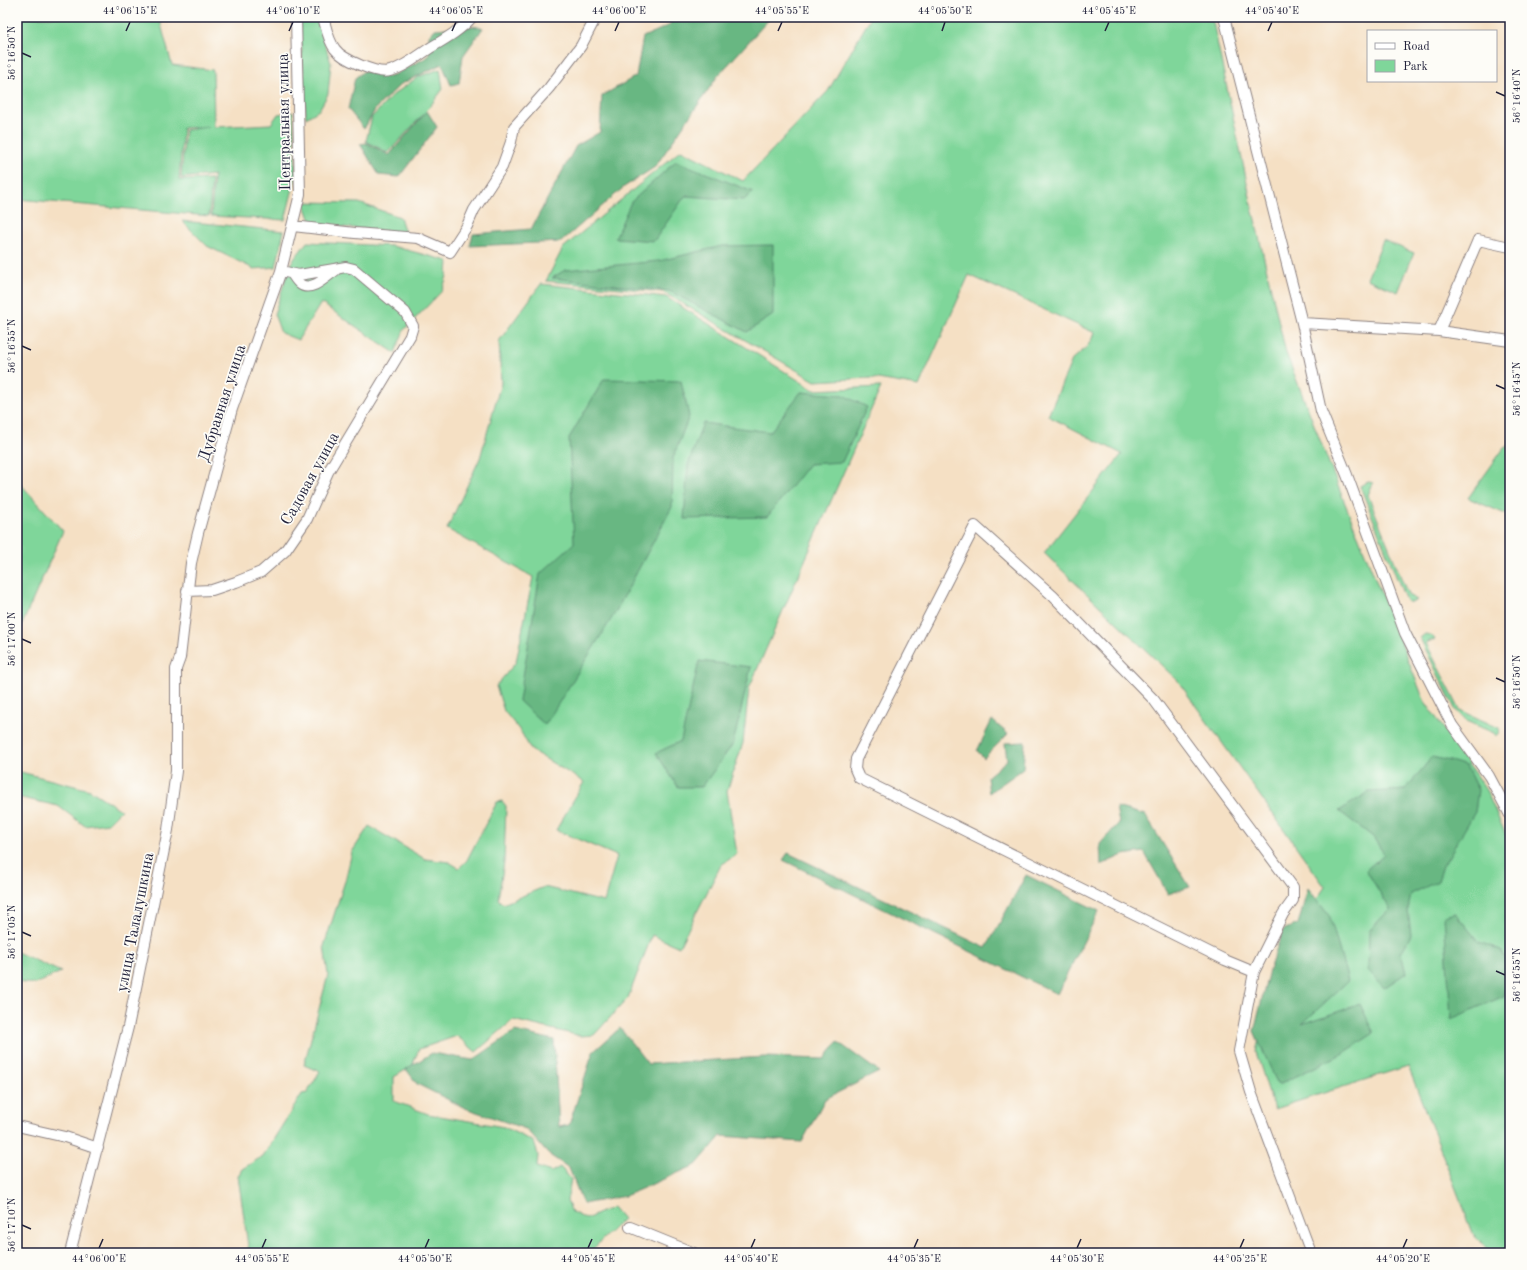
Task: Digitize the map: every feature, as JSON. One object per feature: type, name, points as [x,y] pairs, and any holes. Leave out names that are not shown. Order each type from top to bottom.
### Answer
[{"type":"street","name":"Центральная улица","points":[[293,226],[300,194],[296,17]]},
{"type":"street","points":[[323,17],[335,49],[342,55],[362,66],[388,72],[399,68],[451,35],[466,24],[472,17]]},
{"type":"street","points":[[293,226],[418,238],[450,252],[467,226],[474,210],[502,167],[511,142],[514,127],[549,88],[581,46],[596,17]]},
{"type":"street","points":[[1224,17],[1302,323],[1321,411],[1347,475],[1403,627],[1452,725],[1489,776],[1510,815]]},
{"type":"street","name":"Дубравная улица","points":[[187,591],[191,563],[198,533],[232,409],[281,271],[293,226]]},
{"type":"street","points":[[1439,331],[1478,240],[1510,247]]},
{"type":"street","name":"Садовая улица","points":[[187,591],[212,590],[260,572],[285,550],[307,519],[328,472],[410,336],[413,326],[405,312],[354,269],[346,268],[336,270]]},
{"type":"street","points":[[281,271],[299,275],[319,271],[336,270]]},
{"type":"street","points":[[292,274],[299,284],[304,287],[311,287],[336,270]]},
{"type":"street","points":[[1302,323],[1439,331],[1510,341]]},
{"type":"street","points":[[1254,972],[1225,960],[859,778],[855,769],[856,759],[975,526],[1053,596],[1154,700],[1293,887],[1293,900],[1283,914],[1254,972],[1238,1051],[1250,1092],[1311,1253]]},
{"type":"street","name":"улица Талалушкина","points":[[70,1253],[128,1027],[168,830],[176,771],[176,669],[180,658],[187,591]]},
{"type":"street","points":[[17,1126],[65,1137],[98,1148]]},
{"type":"street","points":[[630,1227],[694,1253]]},
{"type":"green space","points":[[17,17],[159,17],[172,65],[213,70],[214,127],[271,124],[278,114],[293,112],[296,177],[285,220],[211,216],[214,175],[181,178],[185,130],[209,127],[183,128],[179,180],[212,179],[209,216],[17,199]]},
{"type":"green space","points":[[300,17],[316,17],[331,63],[328,94],[319,110],[306,118]]},
{"type":"green space","points":[[675,17],[771,17],[717,77],[655,167],[624,187],[561,242],[470,246],[473,234],[531,229],[576,146],[600,132],[602,96],[636,76],[643,37],[668,26]]},
{"type":"green space","points":[[871,17],[1202,17],[1213,22],[1253,211],[1286,353],[1424,700],[1486,790],[1510,844],[1510,1253],[1491,1253],[1489,1249],[1475,1238],[1408,1066],[1274,1109],[1256,1052],[1278,956],[1325,887],[1178,681],[1044,553],[1122,454],[1048,416],[1072,360],[1087,347],[1095,333],[969,275],[919,386],[872,378],[815,381],[663,292],[546,281],[563,248],[681,150],[743,181],[828,91]]},
{"type":"green space","points":[[472,26],[483,28],[463,56],[459,83],[451,85],[442,64],[401,84],[376,108],[364,129],[348,109],[355,78],[364,71],[390,77],[429,56],[429,36],[435,29]]},
{"type":"green space","points":[[440,69],[443,89],[428,109],[388,153],[366,141],[372,117],[393,95],[418,77]]},
{"type":"green space","points":[[427,111],[437,127],[399,177],[379,175],[360,144],[367,143],[389,155]]},
{"type":"green space","points":[[676,161],[753,192],[744,200],[685,196],[654,241],[615,238],[631,202]]},
{"type":"green space","points":[[304,202],[359,203],[400,217],[405,233],[312,224]]},
{"type":"green space","points":[[182,221],[284,231],[276,267],[254,269],[207,246]]},
{"type":"green space","points":[[1383,240],[1414,253],[1398,292],[1367,279]]},
{"type":"green space","points":[[307,242],[392,246],[448,261],[447,276],[442,291],[404,330],[395,353],[321,303],[298,340],[281,333],[274,314],[291,263]]},
{"type":"green space","points":[[773,245],[773,315],[747,332],[669,291],[552,278],[565,270],[659,261],[722,246]]},
{"type":"green space","points":[[541,284],[666,297],[814,390],[881,387],[749,688],[743,743],[727,791],[737,854],[721,865],[679,947],[652,935],[628,998],[594,1035],[581,1036],[513,1020],[476,1052],[457,1036],[419,1049],[412,1066],[394,1077],[394,1101],[428,1114],[504,1127],[534,1142],[538,1155],[537,1167],[551,1172],[560,1167],[571,1179],[567,1201],[572,1212],[586,1219],[613,1207],[623,1219],[589,1253],[249,1253],[238,1176],[242,1169],[263,1156],[302,1094],[307,1093],[320,1072],[304,1065],[328,975],[324,946],[345,881],[352,852],[369,826],[425,859],[449,862],[459,868],[467,860],[497,802],[502,801],[506,806],[504,862],[498,899],[503,904],[544,887],[604,902],[617,856],[556,830],[584,782],[531,750],[521,732],[504,711],[496,686],[516,662],[533,577],[447,529],[480,458],[501,383],[499,341]]},
{"type":"green space","points":[[604,379],[681,381],[689,416],[673,458],[672,507],[615,613],[545,725],[519,701],[540,574],[574,543],[569,438]]},
{"type":"green space","points":[[801,392],[843,395],[867,407],[842,462],[809,464],[767,517],[684,519],[688,465],[703,423],[770,432]]},
{"type":"green space","points":[[1510,445],[1510,516],[1468,498],[1504,448]]},
{"type":"green space","points":[[17,480],[63,531],[17,636]]},
{"type":"green space","points":[[1369,482],[1373,483],[1368,495],[1408,595],[1417,600],[1414,602],[1406,601],[1360,486]]},
{"type":"green space","points":[[1425,634],[1431,635],[1435,639],[1426,643],[1460,710],[1499,728],[1500,731],[1496,736],[1494,733],[1466,721],[1455,709],[1420,638]]},
{"type":"green space","points":[[699,661],[751,667],[733,744],[702,787],[678,787],[656,753],[681,741]]},
{"type":"green space","points":[[992,720],[1008,734],[984,758],[977,751]]},
{"type":"green space","points":[[1025,742],[1023,769],[989,793],[987,777],[1007,760],[1005,743]]},
{"type":"green space","points":[[1432,757],[1466,766],[1478,790],[1475,812],[1443,866],[1438,881],[1411,894],[1408,910],[1411,935],[1401,953],[1406,973],[1384,988],[1368,970],[1369,931],[1390,909],[1366,870],[1384,854],[1373,837],[1339,811],[1369,792],[1405,790]]},
{"type":"green space","points":[[17,771],[90,790],[121,810],[108,823],[85,826],[58,806],[17,797]]},
{"type":"green space","points":[[1116,807],[1145,815],[1190,887],[1168,894],[1144,852],[1123,855],[1101,865],[1100,844],[1119,823]]},
{"type":"green space","points":[[788,853],[986,948],[1026,875],[1099,911],[1057,994],[783,860]]},
{"type":"green space","points":[[1308,888],[1330,917],[1348,981],[1302,1024],[1360,1004],[1374,1033],[1344,1053],[1278,1085],[1254,1031],[1269,970],[1283,930],[1298,924]]},
{"type":"green space","points":[[1455,913],[1479,942],[1501,950],[1509,968],[1509,977],[1504,996],[1451,1019],[1444,916]]},
{"type":"green space","points":[[17,952],[61,972],[35,984],[17,982]]},
{"type":"green space","points":[[620,1028],[648,1064],[765,1057],[824,1059],[838,1042],[879,1072],[825,1099],[802,1142],[721,1136],[696,1165],[625,1196],[583,1204],[569,1168],[548,1154],[526,1129],[465,1108],[417,1084],[406,1069],[432,1053],[473,1060],[515,1031],[554,1040],[559,1127],[569,1125],[593,1052]]}]
